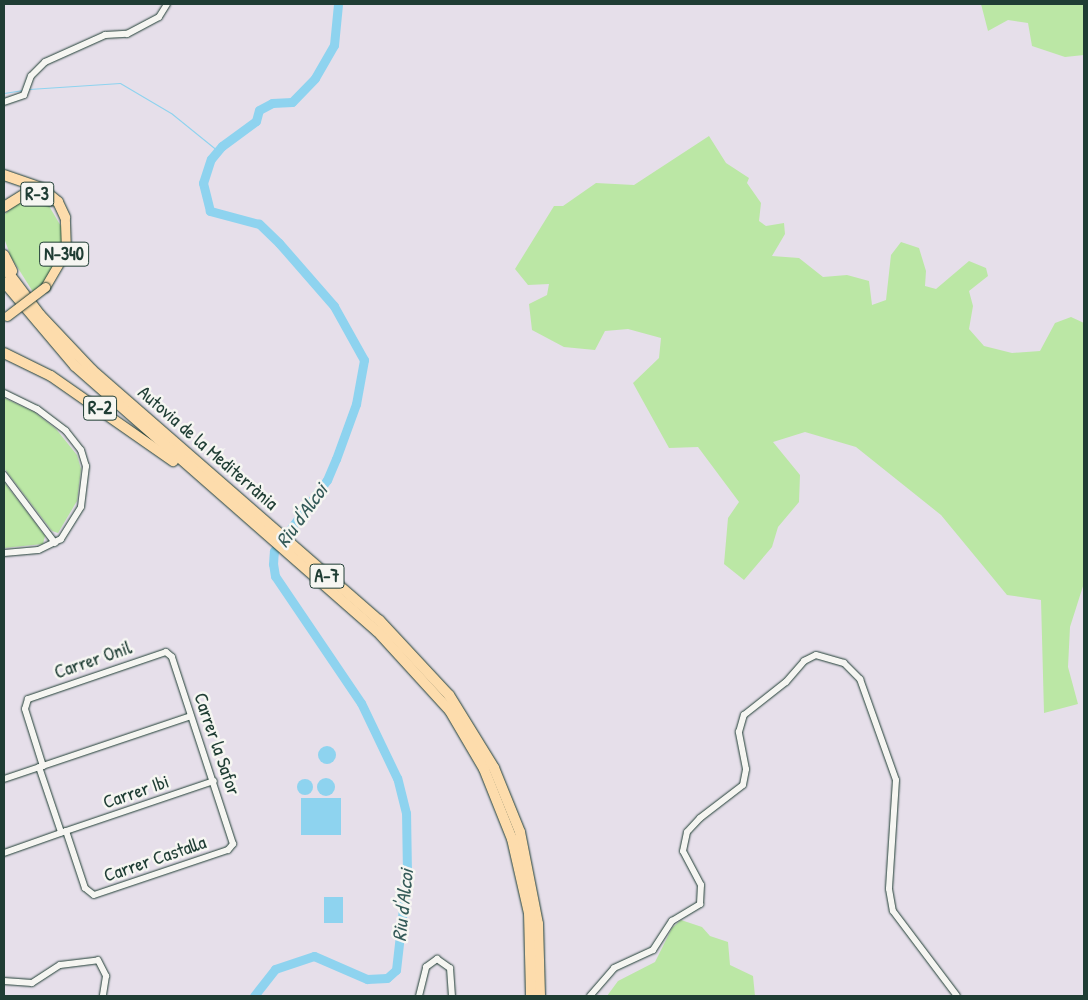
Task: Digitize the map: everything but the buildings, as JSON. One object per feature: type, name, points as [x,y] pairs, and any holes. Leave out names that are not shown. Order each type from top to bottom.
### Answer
[{"type":"highway","points":[[4,175],[42,188],[58,202],[65,217]]},
{"type":"highway","name":"R-3","points":[[4,207],[19,196],[33,194],[48,198],[65,217]]},
{"type":"highway","points":[[4,255],[20,290]]},
{"type":"highway","name":"Autovia de la Mediterrània","points":[[4,267],[20,290],[92,370],[195,470]]},
{"type":"highway","name":"Autovia de la Mediterrània","points":[[4,282],[52,343],[195,470],[378,620],[446,699],[494,768],[520,832],[538,924],[540,996]]},
{"type":"highway","name":"R-2","points":[[4,353],[74,391],[195,470],[242,513]]},
{"type":"highway","name":"Autovia de la Mediterrània","points":[[242,513],[377,631],[446,699],[484,769],[512,839],[529,913],[531,996]]},
{"type":"main road","name":"N-340","points":[[5,316],[45,287],[66,251],[65,217]]},
{"type":"street","points":[[4,102],[24,95],[31,76],[45,62],[105,35],[127,34],[159,17],[167,4]]},
{"type":"street","points":[[4,393],[52,419],[75,441],[84,459],[86,477],[80,507],[67,533],[55,543],[38,550],[4,553]]},
{"type":"street","points":[[4,475],[55,543]]},
{"type":"street","name":"Carrer Onil","points":[[41,766],[25,709],[31,697],[166,652]]},
{"type":"street","name":"Carrer la Safor","points":[[166,652],[172,657],[234,840],[232,848]]},
{"type":"street","points":[[590,996],[614,968],[653,950],[672,921],[700,904],[700,885],[683,851],[687,832],[700,818],[743,785],[746,769],[739,732],[744,715],[786,682],[804,660],[816,655],[844,663],[860,679],[896,780],[889,889],[893,911],[957,996]]},
{"type":"street","points":[[4,779],[191,716]]},
{"type":"street","points":[[41,766],[64,832]]},
{"type":"street","name":"Carrer Ibi","points":[[4,853],[214,781]]},
{"type":"street","name":"Carrer Castalla","points":[[64,832],[88,892],[94,895],[232,848]]},
{"type":"street","points":[[419,996],[426,967],[437,959],[450,968],[452,996]]},
{"type":"street","points":[[4,981],[32,983],[60,965],[98,960],[106,976],[103,996]]},
{"type":"green space","points":[[981,4],[1084,4],[1084,55],[1065,57],[1032,46],[1028,23],[1008,20],[988,31]]},
{"type":"green space","points":[[709,136],[726,163],[749,178],[747,183],[761,203],[759,221],[766,226],[784,223],[785,234],[772,256],[799,258],[823,277],[847,275],[869,281],[872,305],[886,300],[891,255],[901,242],[919,248],[926,271],[925,286],[936,289],[969,261],[986,268],[988,276],[969,291],[973,306],[969,329],[984,346],[1012,353],[1040,351],[1055,323],[1071,317],[1084,323],[1084,583],[1070,627],[1068,667],[1078,704],[1044,713],[1041,600],[1007,595],[941,515],[856,447],[805,432],[773,442],[800,475],[799,502],[778,527],[772,547],[744,580],[724,564],[728,518],[739,502],[698,447],[669,448],[633,383],[659,358],[661,338],[628,329],[605,331],[595,350],[564,347],[532,330],[529,304],[547,295],[549,284],[528,285],[515,269],[554,206],[563,206],[596,183],[634,185]]},
{"type":"green space","points":[[24,199],[49,206],[62,228],[63,250],[48,278],[33,292],[11,257],[4,238],[5,214]]},
{"type":"green space","points":[[4,398],[34,412],[56,429],[77,455],[81,469],[77,501],[58,533],[52,531],[4,468]]},
{"type":"green space","points":[[4,482],[45,536],[43,544],[4,548]]},
{"type":"green space","points":[[681,920],[702,927],[710,936],[728,942],[730,965],[753,976],[755,996],[607,996],[618,981],[655,962],[672,928]]},
{"type":"water","points":[[327,746],[333,749],[336,755],[333,761],[327,764],[321,761],[318,755],[321,749]]},
{"type":"water","points":[[326,778],[332,781],[335,787],[332,793],[326,796],[320,793],[317,787],[320,781]]},
{"type":"water","points":[[302,779],[308,779],[313,784],[311,793],[302,795],[297,790],[297,784]]},
{"type":"water","points":[[301,798],[341,798],[341,835],[301,835]]},
{"type":"water","points":[[324,897],[343,897],[343,923],[324,923]]},
{"type":"waterway","name":"Riu d'Alcoi","points":[[254,996],[275,969],[314,956],[367,979],[387,978],[396,970],[407,874],[406,813],[397,778],[361,703],[275,576],[273,564],[274,551],[327,480],[356,404],[364,360],[334,306],[279,243],[259,224],[210,211],[203,183],[211,159],[222,146],[256,121],[259,110],[272,103],[292,102],[315,78],[334,45],[338,4]]},
{"type":"waterway","points":[[29,89],[120,83],[171,113],[218,151]]},
{"type":"waterway","points":[[4,93],[23,90]]}]
